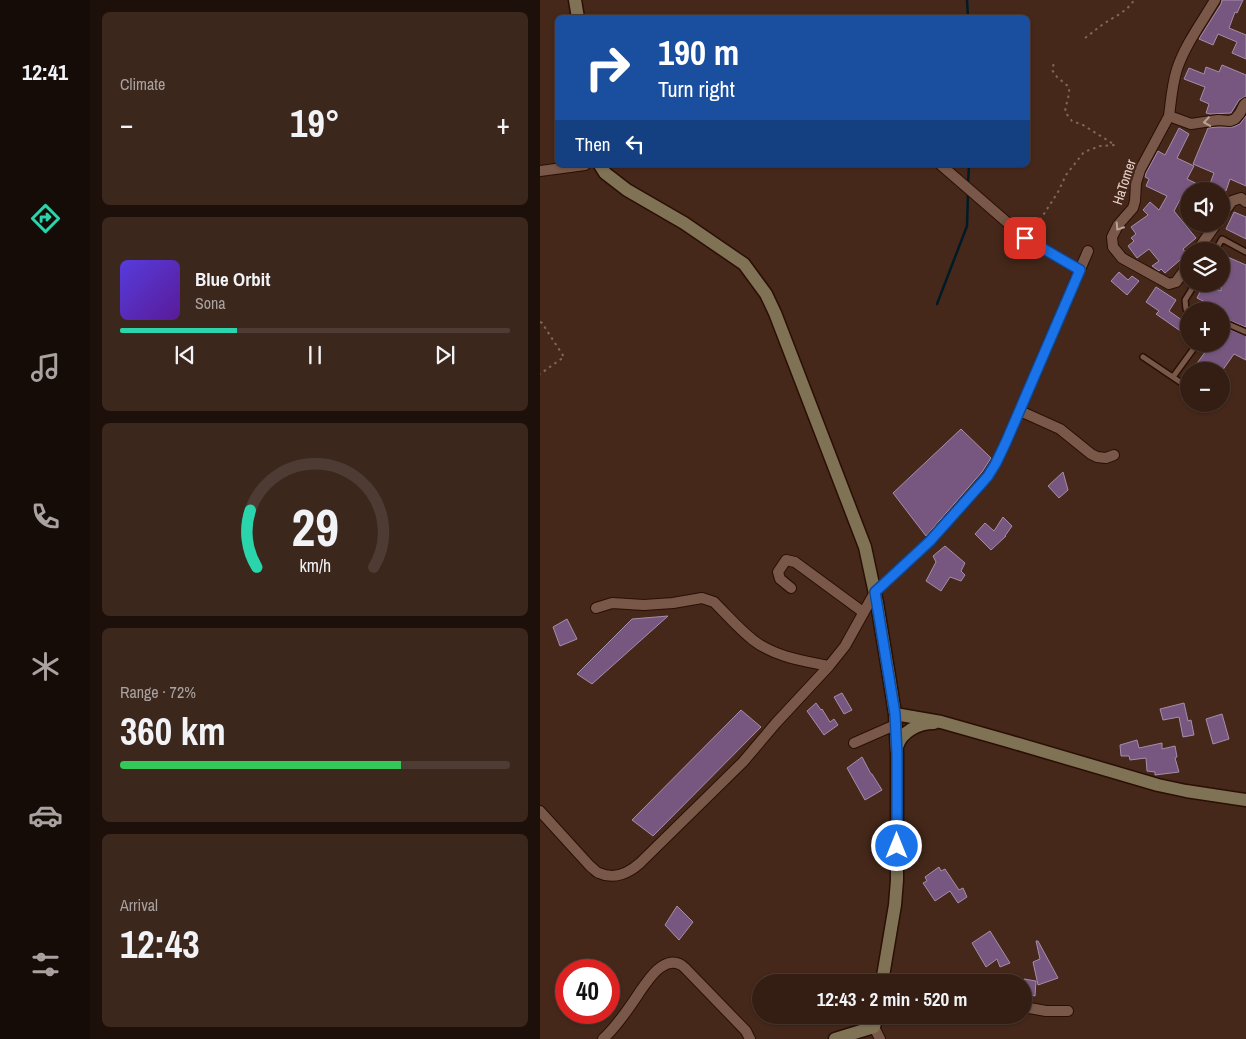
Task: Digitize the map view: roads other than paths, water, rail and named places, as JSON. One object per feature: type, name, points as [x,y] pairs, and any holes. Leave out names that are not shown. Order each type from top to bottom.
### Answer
[{"type":"street","points":[[575,0],[578,15]]},
{"type":"street","points":[[1215,0],[1185,50],[1177,68],[1169,116],[1191,124],[1218,120],[1230,121],[1235,119],[1246,103]]},
{"type":"street","name":"HaTomer","points":[[1169,116],[1140,170],[1132,208],[1118,225],[1112,237],[1114,247],[1122,258],[1169,284],[1176,282],[1180,276]]},
{"type":"street","points":[[540,171],[569,167]]},
{"type":"street","points":[[601,167],[605,173],[627,190],[684,223],[744,264],[766,294],[865,547],[875,592],[895,719],[897,880],[895,905],[883,974]]},
{"type":"street","points":[[943,167],[1028,240],[1080,270]]},
{"type":"street","points":[[1230,204],[1232,201],[1241,198],[1246,202]]},
{"type":"street","points":[[540,811],[598,873],[610,876],[621,874],[633,870],[743,762],[845,646],[875,592],[930,541],[988,476],[1003,449],[1020,411],[1088,251]]},
{"type":"street","points":[[1020,411],[1060,429],[1097,457],[1106,458],[1114,455]]},
{"type":"street","points":[[791,588],[780,579],[778,572],[786,560],[795,562],[863,612]]},
{"type":"street","points":[[596,608],[612,603],[673,604],[702,598],[714,602],[754,641],[772,651],[791,658],[829,666]]},
{"type":"street","points":[[854,743],[895,719],[943,723],[1008,740],[1158,786],[1246,800]]},
{"type":"street","points":[[896,749],[899,740],[905,732],[929,723],[943,723]]},
{"type":"street","points":[[603,1039],[609,1034],[659,967],[674,962],[681,964],[685,968],[746,1032],[750,1039]]},
{"type":"street","points":[[1032,1008],[1046,1011],[1068,1011]]},
{"type":"street","points":[[835,1039],[866,1024]]},
{"type":"street","points":[[879,1024],[880,1039]]},
{"type":"lane","points":[[1230,243],[1246,252]]},
{"type":"lane","points":[[1230,325],[1246,332]]},
{"type":"lane","points":[[1173,377],[1192,352]]},
{"type":"lane","points":[[1143,357],[1180,382]]},
{"type":"waterway","points":[[967,0],[968,15]]},
{"type":"waterway","points":[[968,183],[969,167]]},
{"type":"waterway","points":[[937,304],[967,226],[968,194]]}]
